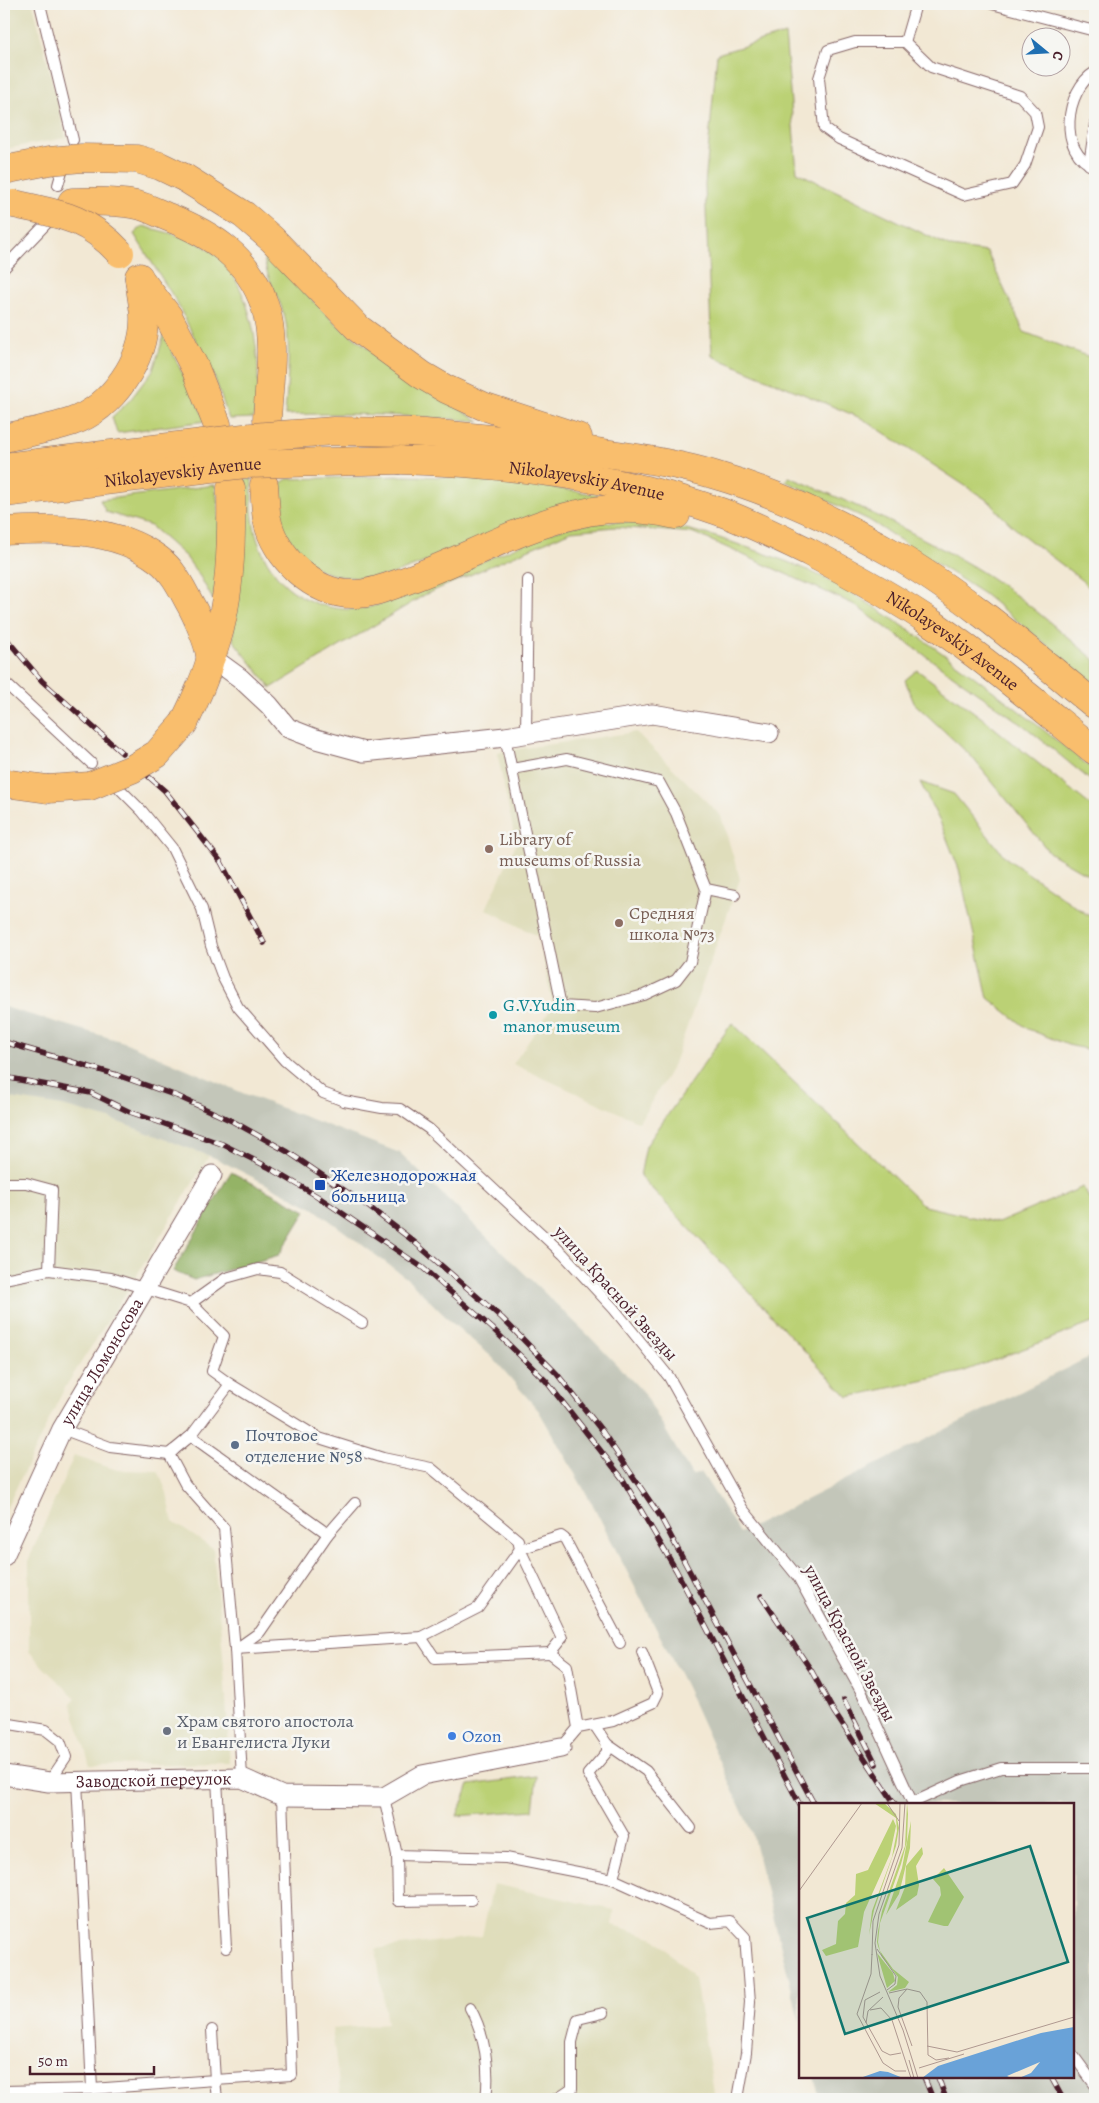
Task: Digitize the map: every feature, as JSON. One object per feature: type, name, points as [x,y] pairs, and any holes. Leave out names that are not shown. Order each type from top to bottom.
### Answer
[{"type":"main road","points":[[4,170],[49,161],[82,158],[137,159],[160,166],[185,178],[244,215],[272,239],[359,329],[446,390],[483,406],[641,458]]},
{"type":"main road","points":[[9,205],[101,200],[138,205],[210,236],[242,262],[256,283],[265,308],[270,339],[267,419]]},
{"type":"main road","points":[[9,205],[59,214],[90,226],[106,237],[130,263],[168,316],[195,368],[217,424]]},
{"type":"main road","points":[[4,438],[72,421],[94,410],[123,382],[138,355],[144,317],[139,277]]},
{"type":"main road","name":"Nikolayevskiy Avenue","points":[[4,468],[252,437],[334,430],[412,432],[518,441],[641,458],[714,474],[777,496],[893,554],[952,593],[1002,630],[1095,705]]},
{"type":"main road","name":"Nikolayevskiy Avenue","points":[[4,494],[245,464],[400,460],[456,461],[584,478],[697,504],[722,512],[775,535],[896,600],[933,624],[993,668],[1095,751]]},
{"type":"main road","points":[[264,485],[267,520],[277,547],[292,566],[315,583],[331,591],[354,594],[373,591],[409,579],[538,527],[578,514],[611,508],[663,513],[775,535]]},
{"type":"main road","points":[[4,783],[48,789],[90,786],[132,769],[157,754],[184,723],[196,699],[218,639],[230,557],[230,488]]},
{"type":"main road","points":[[4,531],[34,529],[87,531],[127,542],[159,560],[176,578],[192,607],[211,657]]},
{"type":"street","points":[[211,657],[240,678],[269,705],[288,728],[316,739],[364,752],[506,737],[652,714],[769,733]]},
{"type":"street","name":"улица Ломоносова","points":[[4,1556],[62,1429],[212,1175]]},
{"type":"street","points":[[384,1797],[422,1775],[561,1748]]},
{"type":"street","name":"Заводской переулок","points":[[4,1775],[49,1782],[242,1778],[282,1796],[384,1797]]},
{"type":"lane","points":[[40,4],[73,140]]},
{"type":"lane","points":[[905,42],[916,4]]},
{"type":"lane","points":[[992,4],[1091,30],[1095,28]]},
{"type":"lane","points":[[855,42],[905,42],[931,67],[1020,96],[1035,112],[1038,127],[1025,165],[1012,184],[964,195],[839,139],[824,128],[818,78],[828,50],[855,42]]},
{"type":"lane","points":[[1095,72],[1082,82],[1075,98],[1068,124],[1075,149],[1085,163],[1092,166],[1095,123]]},
{"type":"lane","points":[[58,185],[62,171]]},
{"type":"lane","points":[[4,268],[46,224]]},
{"type":"lane","points":[[526,734],[528,580]]},
{"type":"lane","points":[[4,682],[91,763]]},
{"type":"lane","points":[[506,737],[512,769],[561,1006],[595,1008],[644,995],[676,980],[690,962],[706,889],[676,813],[659,782],[567,759],[512,769]]},
{"type":"lane","name":"улица Красной Звезды","points":[[120,789],[142,811],[172,848],[202,909],[211,946],[238,1007],[285,1061],[323,1092],[344,1101],[382,1108],[400,1109],[430,1129],[563,1254],[614,1309],[669,1377],[742,1508],[798,1577],[862,1693],[912,1803]]},
{"type":"lane","points":[[706,889],[735,895]]},
{"type":"lane","points":[[4,1183],[26,1183],[52,1190],[49,1270]]},
{"type":"lane","points":[[192,1303],[226,1278],[258,1269],[280,1272],[362,1323]]},
{"type":"lane","points":[[4,1279],[49,1270],[111,1278],[192,1303],[224,1336],[212,1371],[319,1438],[383,1458],[431,1468],[518,1540],[520,1550],[562,1638],[550,1653]]},
{"type":"lane","points":[[62,1429],[110,1447],[169,1454],[191,1436],[230,1384]]},
{"type":"lane","points":[[191,1436],[328,1534]]},
{"type":"lane","points":[[169,1454],[185,1484],[224,1528],[235,1649],[242,1778]]},
{"type":"lane","points":[[235,1649],[260,1632],[328,1534],[355,1503]]},
{"type":"lane","points":[[235,1649],[421,1637],[478,1608],[520,1550],[561,1536],[565,1539],[620,1643]]},
{"type":"lane","points":[[421,1637],[435,1658],[550,1653],[567,1666],[578,1728]]},
{"type":"lane","points":[[561,1748],[578,1728],[613,1721],[653,1703],[658,1693],[642,1652]]},
{"type":"lane","points":[[4,1724],[46,1730],[60,1741],[66,1757],[49,1782]]},
{"type":"lane","points":[[595,1726],[607,1744],[646,1771],[691,1828]]},
{"type":"lane","points":[[607,1744],[607,1752],[588,1774],[624,1836],[613,1879]]},
{"type":"lane","points":[[914,1803],[960,1781],[1001,1768],[1095,1768]]},
{"type":"lane","points":[[216,1779],[226,1948]]},
{"type":"lane","points":[[78,1781],[92,2088]]},
{"type":"lane","points":[[4,2091],[92,2088],[292,2075],[282,1796]]},
{"type":"lane","points":[[384,1797],[397,1855],[398,1901],[471,1900]]},
{"type":"lane","points":[[397,1855],[506,1858],[613,1879],[710,1923],[730,1921],[745,1937],[750,2002],[746,2053],[738,2099]]},
{"type":"lane","points":[[470,2008],[481,2030],[485,2057],[486,2099]]},
{"type":"lane","points":[[557,2099],[572,2088],[572,2042],[578,2019],[603,2013]]},
{"type":"lane","points":[[212,2030],[217,2099]]},
{"type":"lane","points":[[1074,2056],[1095,2085]]},
{"type":"shaded area","points":[[4,4],[33,4],[66,138],[4,149]]},
{"type":"shaded area","name":"Средняя школа №73","points":[[636,732],[721,816],[740,879],[673,1066],[639,1122],[513,1064],[553,1006],[539,937],[486,909],[516,844],[497,752]]},
{"type":"shaded area","points":[[4,1007],[124,1042],[245,1094],[400,1153],[588,1335],[644,1393],[692,1476],[701,1472],[740,1533],[1095,1354],[1095,2099],[820,2099],[814,2078],[1074,2078],[1074,1803],[799,1803],[799,2018],[752,1833],[686,1687],[594,1507],[539,1411],[493,1358],[450,1321],[409,1280],[313,1208],[215,1158],[110,1119],[62,1106],[4,1097]]},
{"type":"shaded area","points":[[4,1097],[62,1106],[110,1119],[209,1156],[132,1283],[64,1389],[4,1513]]},
{"type":"shaded area","points":[[74,1456],[117,1470],[158,1471],[167,1493],[173,1522],[213,1549],[223,1654],[230,1763],[90,1765],[71,1703],[76,1698],[29,1651],[29,1559]]},
{"type":"shaded area","points":[[493,1884],[614,1910],[613,1925],[655,1938],[695,1979],[715,2099],[341,2099],[332,2029],[387,2024],[376,1949],[482,1936]]},
{"type":"green space","points":[[785,34],[797,172],[951,247],[987,252],[1024,332],[1095,359],[1095,593],[1014,527],[990,502],[863,419],[712,356],[705,185],[717,54]]},
{"type":"green space","points":[[143,226],[198,243],[214,253],[225,264],[234,278],[248,309],[256,344],[258,381],[254,418],[229,419],[214,376],[176,301],[134,234]]},
{"type":"green space","points":[[264,254],[341,328],[409,378],[480,421],[383,415],[285,415],[288,369],[286,323],[281,305],[267,272]]},
{"type":"green space","points":[[164,336],[206,421],[117,433],[112,417],[130,400],[153,370]]},
{"type":"green space","points":[[406,476],[491,478],[606,496],[390,575],[376,577],[347,577],[321,570],[299,554],[287,535],[281,519],[278,485],[287,479]]},
{"type":"green space","points":[[789,477],[907,530],[990,577],[1036,611],[1095,660],[1095,684],[984,594],[869,520],[785,481]]},
{"type":"green space","points":[[252,479],[252,515],[257,538],[271,569],[294,592],[325,606],[343,609],[362,609],[381,604],[546,534],[582,525],[605,522],[652,523],[675,527],[720,538],[770,555],[835,583],[912,632],[1005,700],[1095,771],[1095,784],[1027,728],[853,604],[694,533],[615,527],[571,531],[426,594],[271,688],[233,640],[242,480]]},
{"type":"green space","points":[[215,485],[219,514],[219,543],[213,600],[201,578],[186,557],[151,526],[106,512],[100,500]]},
{"type":"green space","points":[[917,670],[982,718],[1095,809],[1095,879],[1050,853],[971,756],[914,703],[905,680]]},
{"type":"green space","points":[[920,782],[954,794],[1006,858],[1095,920],[1095,1051],[1068,1045],[1028,1029],[988,998],[959,869],[941,824]]},
{"type":"green space","points":[[732,1023],[924,1206],[998,1223],[1083,1187],[1095,1209],[1095,1322],[962,1372],[848,1397],[640,1176],[646,1146]]},
{"type":"green space","points":[[231,1172],[306,1211],[279,1255],[194,1280],[173,1271]]},
{"type":"green space","points":[[537,1776],[533,1810],[457,1816],[469,1785]]},
{"type":"railway","points":[[4,636],[42,681],[122,753]]},
{"type":"railway","points":[[149,777],[165,791],[221,862],[264,943]]},
{"type":"railway","points":[[4,1042],[117,1075],[177,1096],[232,1121],[288,1152],[369,1207],[412,1240],[502,1318],[557,1374],[602,1431],[660,1516],[813,1803]]},
{"type":"railway","points":[[4,1077],[91,1093],[130,1112],[222,1144],[268,1167],[317,1196],[423,1268],[492,1328],[546,1381],[622,1478],[676,1570],[799,1803]]},
{"type":"railway","points":[[761,1596],[811,1670],[834,1712],[894,1803]]},
{"type":"railway","points":[[844,1700],[876,1764]]},
{"type":"railway","points":[[924,2078],[933,2099]]},
{"type":"railway","points":[[938,2078],[946,2099]]},
{"type":"railway","points":[[1052,2078],[1063,2099]]},
{"type":"place","name":"Library of museums of Russia","points":[[489,849]]},
{"type":"place","name":"Средняя школа №73","points":[[619,923]]},
{"type":"place","name":"G.V.Yudin manor museum","points":[[493,1015]]},
{"type":"place","name":"Железнодорожная больница","points":[[320,1185]]},
{"type":"place","name":"Почтовое отделение №58","points":[[235,1445]]},
{"type":"place","name":"Храм святого апостола и Евангелиста Луки","points":[[167,1731]]},
{"type":"place","name":"Ozon","points":[[452,1736]]}]
